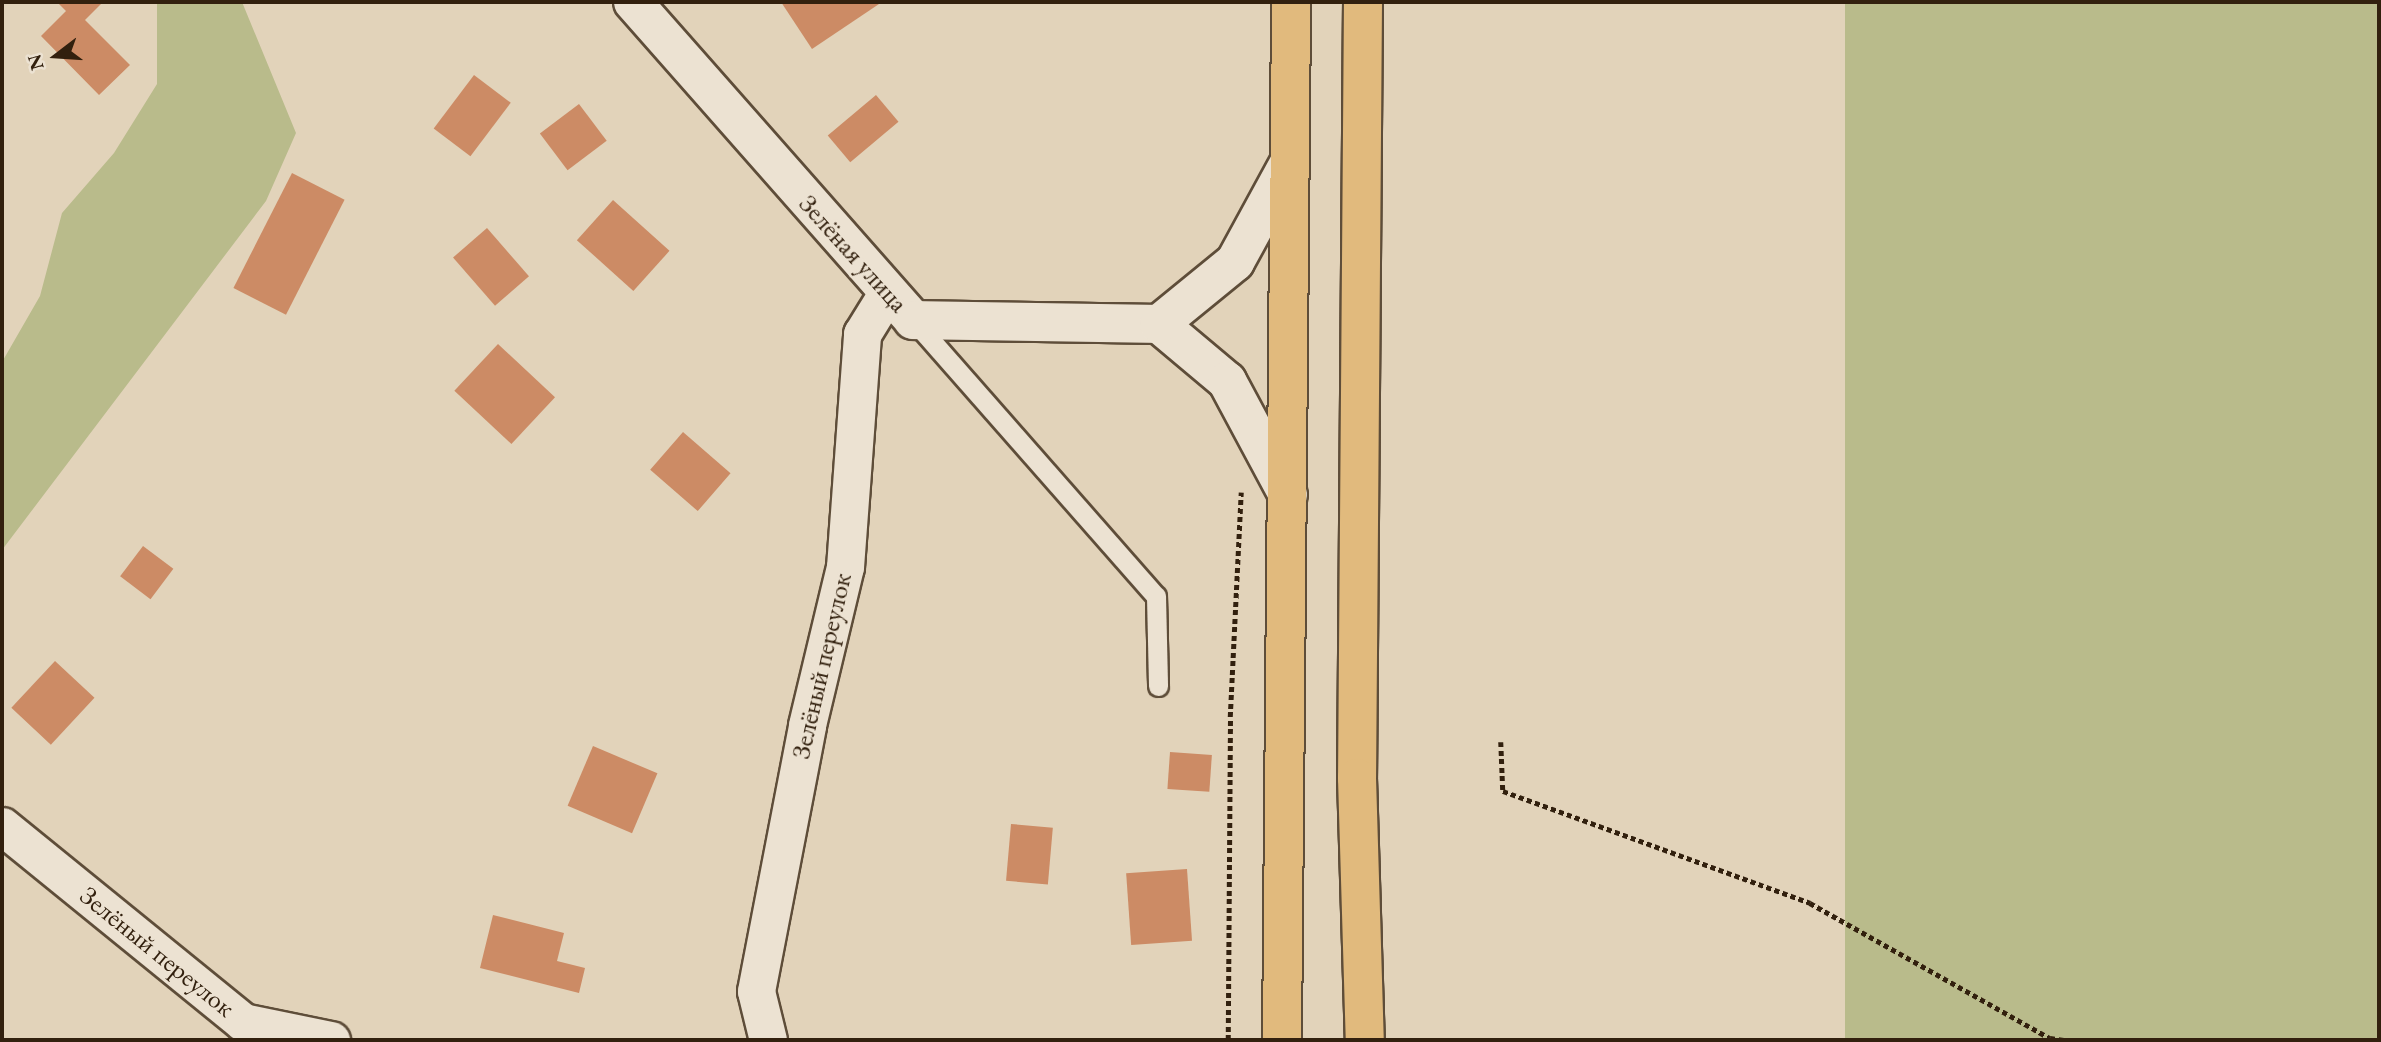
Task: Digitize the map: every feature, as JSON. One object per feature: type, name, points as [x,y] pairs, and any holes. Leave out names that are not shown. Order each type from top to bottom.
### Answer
[{"type":"highway","points":[[1282,1040],[1291,2]]},
{"type":"highway","points":[[1363,2],[1357,778],[1365,1040]]},
{"type":"street","name":"Зелёная улица","points":[[633,2],[886,295],[913,320],[1159,324]]},
{"type":"street","points":[[1288,495],[1227,381],[1159,324],[1235,262],[1290,161]]},
{"type":"street","name":"Зелёный переулок","points":[[768,1040],[756,991],[807,724],[845,567],[862,334],[886,295]]},
{"type":"street","name":"Зелёный переулок","points":[[2,826],[243,1022],[331,1040]]},
{"type":"lane","points":[[913,320],[1156,596],[1158,686]]},
{"type":"path","points":[[1501,742],[1503,791],[1810,903],[2050,1038],[2064,1040]]},
{"type":"green space","points":[[157,2],[242,2],[296,133],[266,201],[2,550],[2,362],[40,296],[62,213],[114,153],[157,84]]},
{"type":"green space","points":[[1845,2],[2379,2],[2379,1040],[1845,1040]]},
{"type":"building","points":[[57,2],[103,2],[85,20],[130,65],[99,95],[41,36],[66,11]]},
{"type":"building","points":[[781,2],[882,2],[812,49]]},
{"type":"building","points":[[474,75],[511,103],[470,156],[434,129]]},
{"type":"building","points":[[876,95],[898,122],[850,162],[828,135]]},
{"type":"building","points":[[579,104],[607,141],[568,170],[540,133]]},
{"type":"building","points":[[292,173],[345,200],[286,315],[233,288]]},
{"type":"building","points":[[613,200],[669,251],[633,291],[577,240]]},
{"type":"building","points":[[487,228],[529,276],[495,306],[453,258]]},
{"type":"building","points":[[498,344],[555,397],[511,444],[454,391]]},
{"type":"building","points":[[683,432],[731,473],[698,511],[650,470]]},
{"type":"building","points":[[143,546],[173,569],[150,599],[120,576]]},
{"type":"building","points":[[55,661],[94,698],[51,745],[11,708]]},
{"type":"building","points":[[593,746],[657,773],[632,833],[568,806]]},
{"type":"building","points":[[1170,752],[1212,755],[1209,792],[1167,789]]},
{"type":"building","points":[[1011,824],[1053,828],[1048,884],[1006,881]]},
{"type":"building","points":[[1187,869],[1192,941],[1131,945],[1126,873]]},
{"type":"building","points":[[493,915],[564,933],[557,961],[585,968],[579,993],[480,968]]}]
